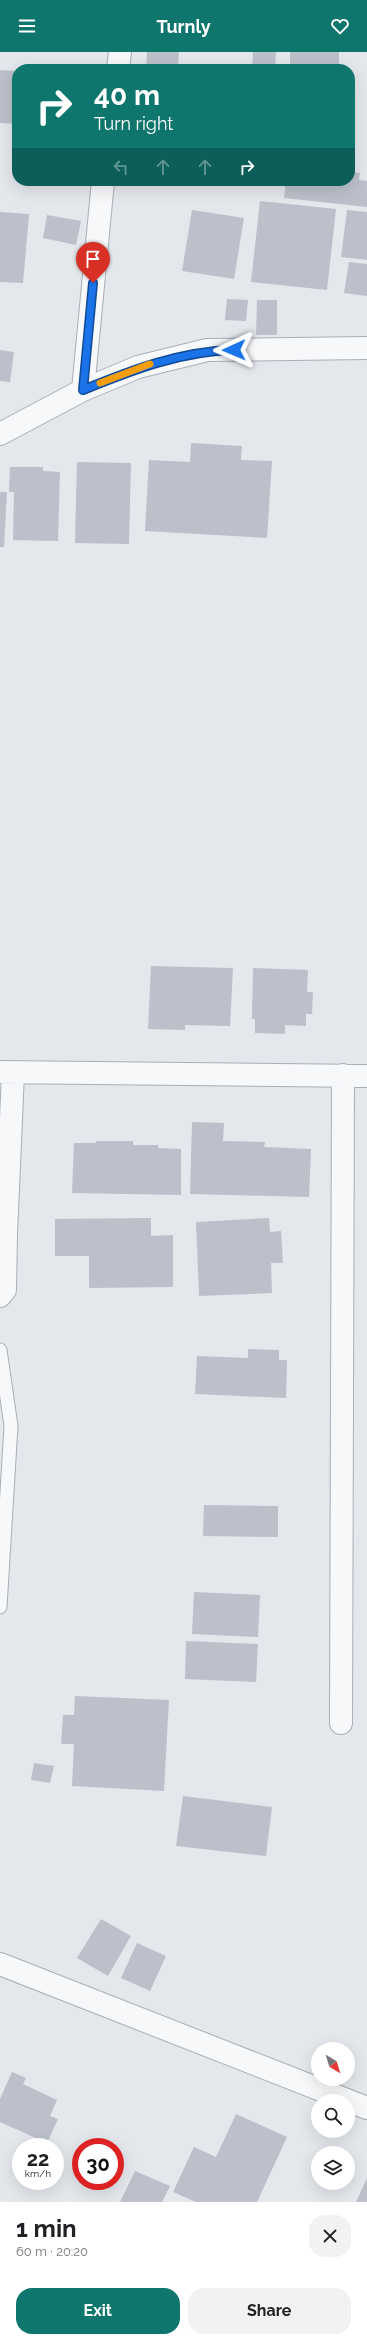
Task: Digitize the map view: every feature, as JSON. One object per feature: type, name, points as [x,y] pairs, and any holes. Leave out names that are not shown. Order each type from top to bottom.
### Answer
[{"type":"street","points":[[119,64],[120,52]]},
{"type":"street","points":[[83,390],[103,186]]},
{"type":"street","points":[[0,434],[83,390],[138,367],[207,350],[367,348]]},
{"type":"street","points":[[0,1296],[5,1290],[7,1073],[367,1076]]},
{"type":"street","points":[[341,1723],[343,1075]]},
{"type":"street","points":[[0,1964],[367,2108]]},
{"type":"lane","points":[[0,1350],[11,1426],[0,1607]]},
{"type":"building","points":[[147,52],[179,52],[178,64],[146,64]]},
{"type":"building","points":[[253,52],[276,52],[275,64],[252,64]]},
{"type":"building","points":[[290,52],[339,52],[339,64],[290,64]]},
{"type":"building","points":[[0,70],[12,71],[12,124],[0,123]]},
{"type":"building","points":[[355,172],[360,173],[359,180],[367,181],[367,207],[284,198],[285,186],[355,186]]},
{"type":"building","points":[[260,201],[336,209],[327,290],[251,282]]},
{"type":"building","points":[[192,210],[244,218],[234,279],[182,271]]},
{"type":"building","points":[[347,210],[367,212],[367,260],[341,257]]},
{"type":"building","points":[[0,212],[29,214],[23,283],[0,282]]},
{"type":"building","points":[[47,215],[81,221],[76,245],[43,238]]},
{"type":"building","points":[[349,262],[367,264],[367,296],[344,293]]},
{"type":"building","points":[[227,299],[248,300],[246,321],[225,320]]},
{"type":"building","points":[[257,300],[277,300],[277,335],[256,335]]},
{"type":"building","points":[[0,350],[14,352],[10,382],[0,381]]},
{"type":"building","points":[[191,443],[242,446],[241,460],[272,461],[267,538],[145,531],[149,460],[190,462]]},
{"type":"building","points":[[77,462],[131,463],[129,544],[75,543]]},
{"type":"building","points":[[10,467],[43,467],[43,471],[60,472],[58,541],[13,540],[14,492],[9,492]]},
{"type":"building","points":[[0,492],[7,492],[4,547],[0,547]]},
{"type":"building","points":[[151,966],[233,968],[230,1026],[185,1025],[185,1030],[148,1029]]},
{"type":"building","points":[[253,968],[308,970],[307,992],[313,992],[312,1014],[306,1014],[306,1026],[285,1025],[285,1034],[255,1033],[255,1019],[252,1019]]},
{"type":"building","points":[[192,1122],[224,1123],[223,1141],[265,1142],[264,1147],[311,1149],[309,1197],[190,1194]]},
{"type":"building","points":[[96,1141],[133,1141],[133,1145],[158,1145],[158,1148],[181,1149],[181,1195],[72,1193],[74,1143],[96,1143]]},
{"type":"building","points":[[151,1218],[151,1236],[173,1235],[173,1287],[89,1288],[89,1256],[55,1256],[55,1219]]},
{"type":"building","points":[[269,1218],[270,1232],[281,1231],[283,1263],[271,1263],[272,1293],[199,1296],[196,1222]]},
{"type":"building","points":[[248,1349],[279,1350],[279,1360],[287,1360],[286,1398],[195,1394],[197,1356],[248,1358]]},
{"type":"building","points":[[204,1505],[278,1506],[278,1537],[203,1536]]},
{"type":"building","points":[[194,1592],[260,1595],[258,1637],[192,1634]]},
{"type":"building","points":[[186,1641],[258,1644],[256,1682],[185,1679]]},
{"type":"building","points":[[75,1696],[169,1700],[164,1791],[72,1786],[74,1744],[61,1744],[63,1715],[74,1715]]},
{"type":"building","points":[[34,1763],[54,1766],[50,1783],[31,1780]]},
{"type":"building","points":[[183,1796],[272,1807],[266,1856],[176,1846]]},
{"type":"building","points":[[101,1919],[131,1936],[108,1976],[77,1958]]},
{"type":"building","points":[[137,1943],[166,1956],[150,1991],[121,1978]]},
{"type":"building","points":[[12,2072],[26,2078],[23,2084],[57,2100],[50,2116],[58,2119],[49,2138],[36,2138],[0,2122],[0,2099]]},
{"type":"building","points":[[236,2114],[287,2137],[257,2202],[196,2202],[173,2192],[194,2147],[216,2157]]},
{"type":"building","points":[[135,2171],[170,2186],[162,2202],[120,2202]]},
{"type":"building","points":[[367,2178],[367,2202],[356,2202]]},
{"type":"slow traffic","points":[[100,383],[138,367],[150,364]]},
{"type":"route","points":[[93,283],[83,390],[138,367],[207,350],[234,350]]}]
